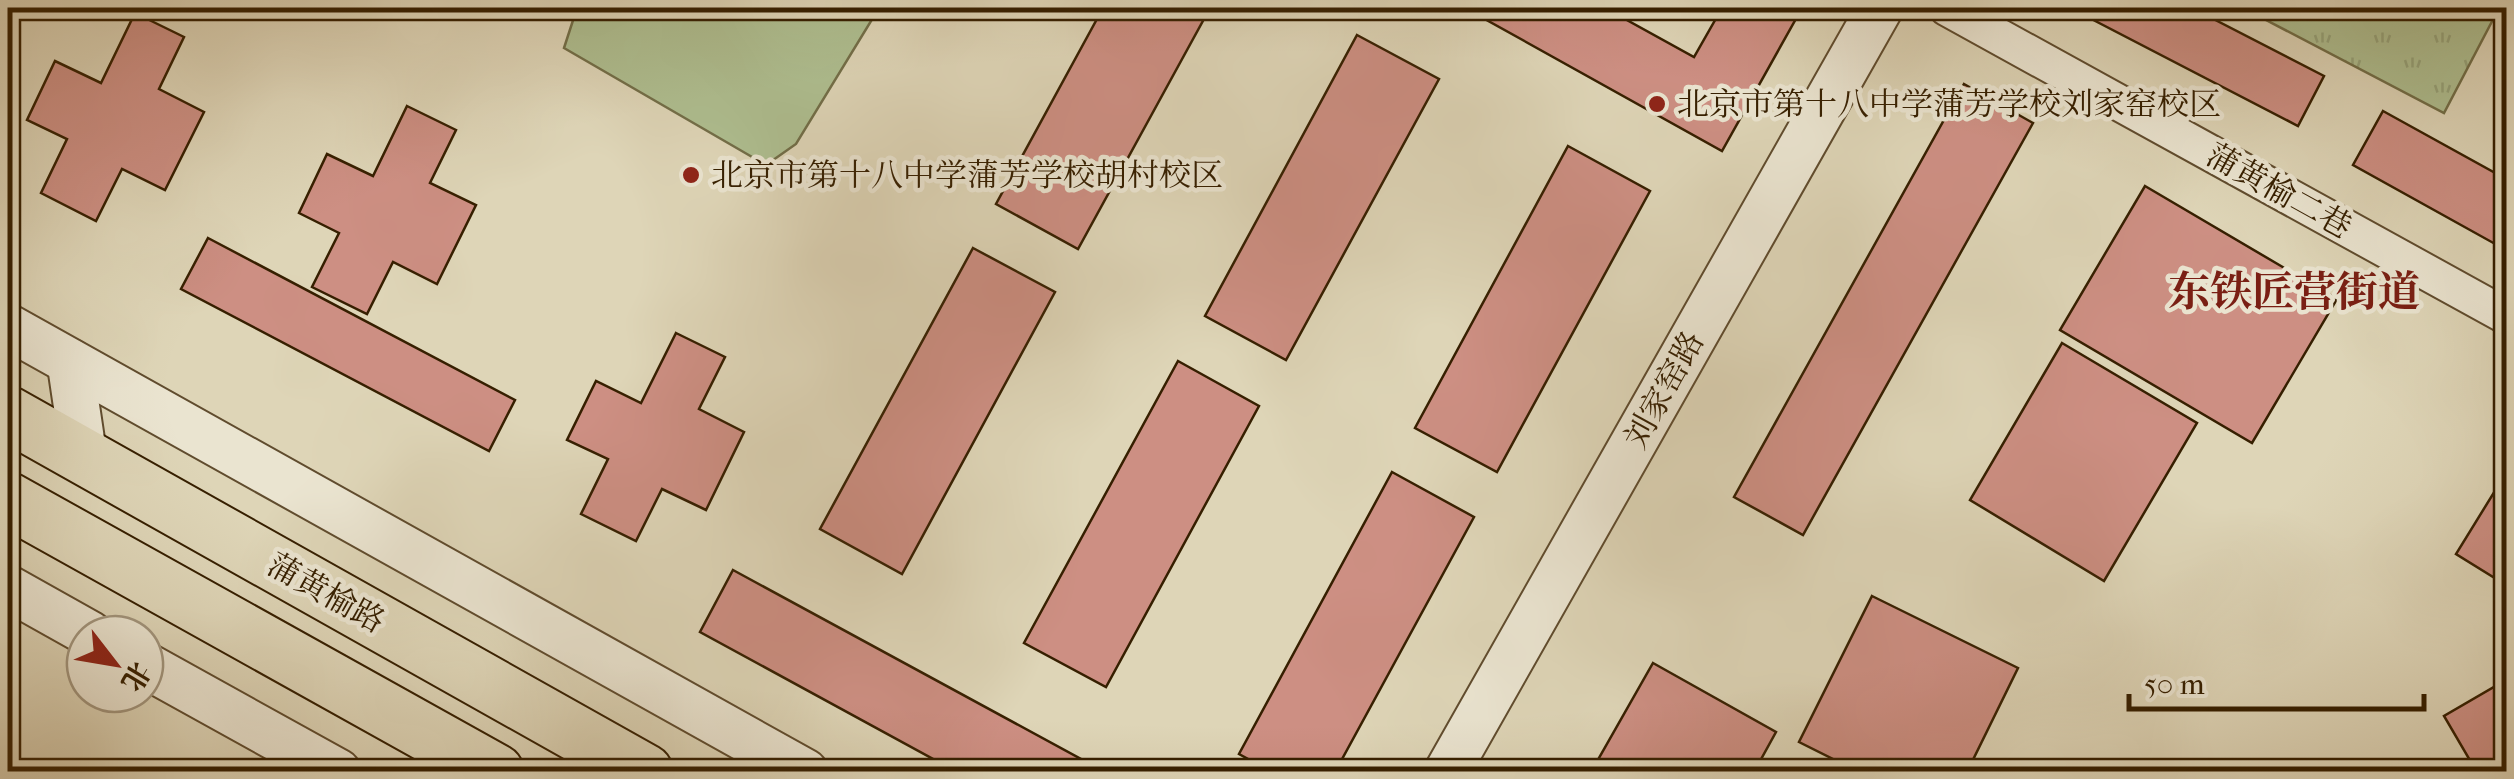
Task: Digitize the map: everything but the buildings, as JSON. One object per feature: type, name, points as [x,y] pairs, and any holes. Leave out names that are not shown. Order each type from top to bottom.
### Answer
[{"type":"main road","name":"蒲黄榆路","points":[[8,414],[645,772]]},
{"type":"main road","points":[[8,500],[496,772]]},
{"type":"street","name":"刘家窑路","points":[[1448,772],[1880,8]]},
{"type":"street","name":"蒲黄榆二巷","points":[[1947,8],[2506,316]]},
{"type":"street","points":[[8,327],[804,772]]},
{"type":"street","points":[[70,362],[84,457]]},
{"type":"street","points":[[8,588],[65,620]]},
{"type":"street","points":[[165,675],[338,772]]},
{"type":"green space","points":[[577,8],[879,8],[796,144],[766,165],[564,48]]},
{"type":"green space","points":[[2243,8],[2499,8],[2444,113]]},
{"type":"place","name":"北京市第十八中学蒲芳学校刘家窑校区","points":[[1657,104]]},
{"type":"place","name":"北京市第十八中学蒲芳学校胡村校区","points":[[691,175]]},
{"type":"district","name":"东铁匠营街道","points":[[2294,292]]}]
